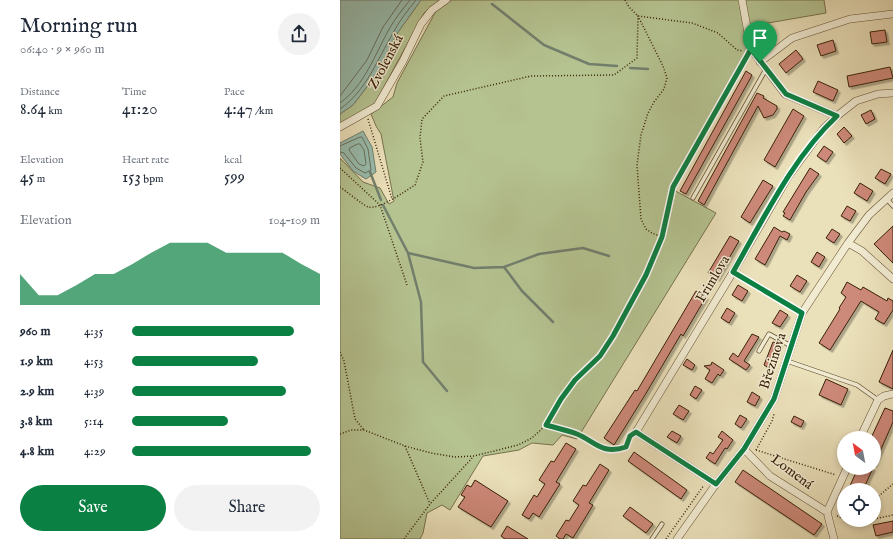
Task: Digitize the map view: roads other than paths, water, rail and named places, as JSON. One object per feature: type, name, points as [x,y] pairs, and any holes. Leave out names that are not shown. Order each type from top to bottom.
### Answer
[{"type":"street","name":"Zvolenská","points":[[340,126],[377,106],[403,61],[421,24],[432,10],[446,0]]},
{"type":"street","points":[[742,0],[751,49],[786,94],[837,116]]},
{"type":"street","points":[[760,62],[792,38],[850,18],[893,14]]},
{"type":"street","name":"Frimlova","points":[[716,484],[636,432],[733,272],[788,177],[824,128],[856,101],[878,94],[893,93]]},
{"type":"street","name":"Březinova","points":[[677,539],[716,484],[744,449],[774,399],[802,313],[848,243],[869,215],[893,193]]},
{"type":"street","points":[[848,243],[862,251],[893,279]]},
{"type":"street","points":[[863,431],[878,400],[884,396],[893,394]]},
{"type":"street","name":"Lomená","points":[[744,449],[770,476],[827,512]]},
{"type":"street","points":[[834,539],[827,512],[844,475]]},
{"type":"lane","points":[[673,187],[751,49]]},
{"type":"lane","points":[[693,198],[766,69]]},
{"type":"lane","points":[[887,199],[893,206]]},
{"type":"lane","points":[[733,272],[802,313]]},
{"type":"lane","points":[[759,352],[769,334],[792,346]]},
{"type":"lane","points":[[787,361],[857,385],[878,400]]},
{"type":"lane","points":[[652,539],[662,524]]},
{"type":"water","points":[[340,0],[421,0],[396,35],[380,68],[372,80],[353,105],[340,114]]},
{"type":"water","points":[[363,131],[372,147],[376,172],[366,179],[353,171],[340,154],[340,143]]},
{"type":"waterway","points":[[492,4],[544,45],[589,64],[617,66]]},
{"type":"waterway","points":[[630,68],[648,69]]},
{"type":"waterway","points":[[370,172],[381,200]]},
{"type":"waterway","points":[[383,205],[408,253],[421,302],[423,362],[447,391]]},
{"type":"waterway","points":[[504,267],[539,254],[583,248],[609,256]]},
{"type":"waterway","points":[[408,253],[474,268],[504,267],[522,291],[553,322]]}]
